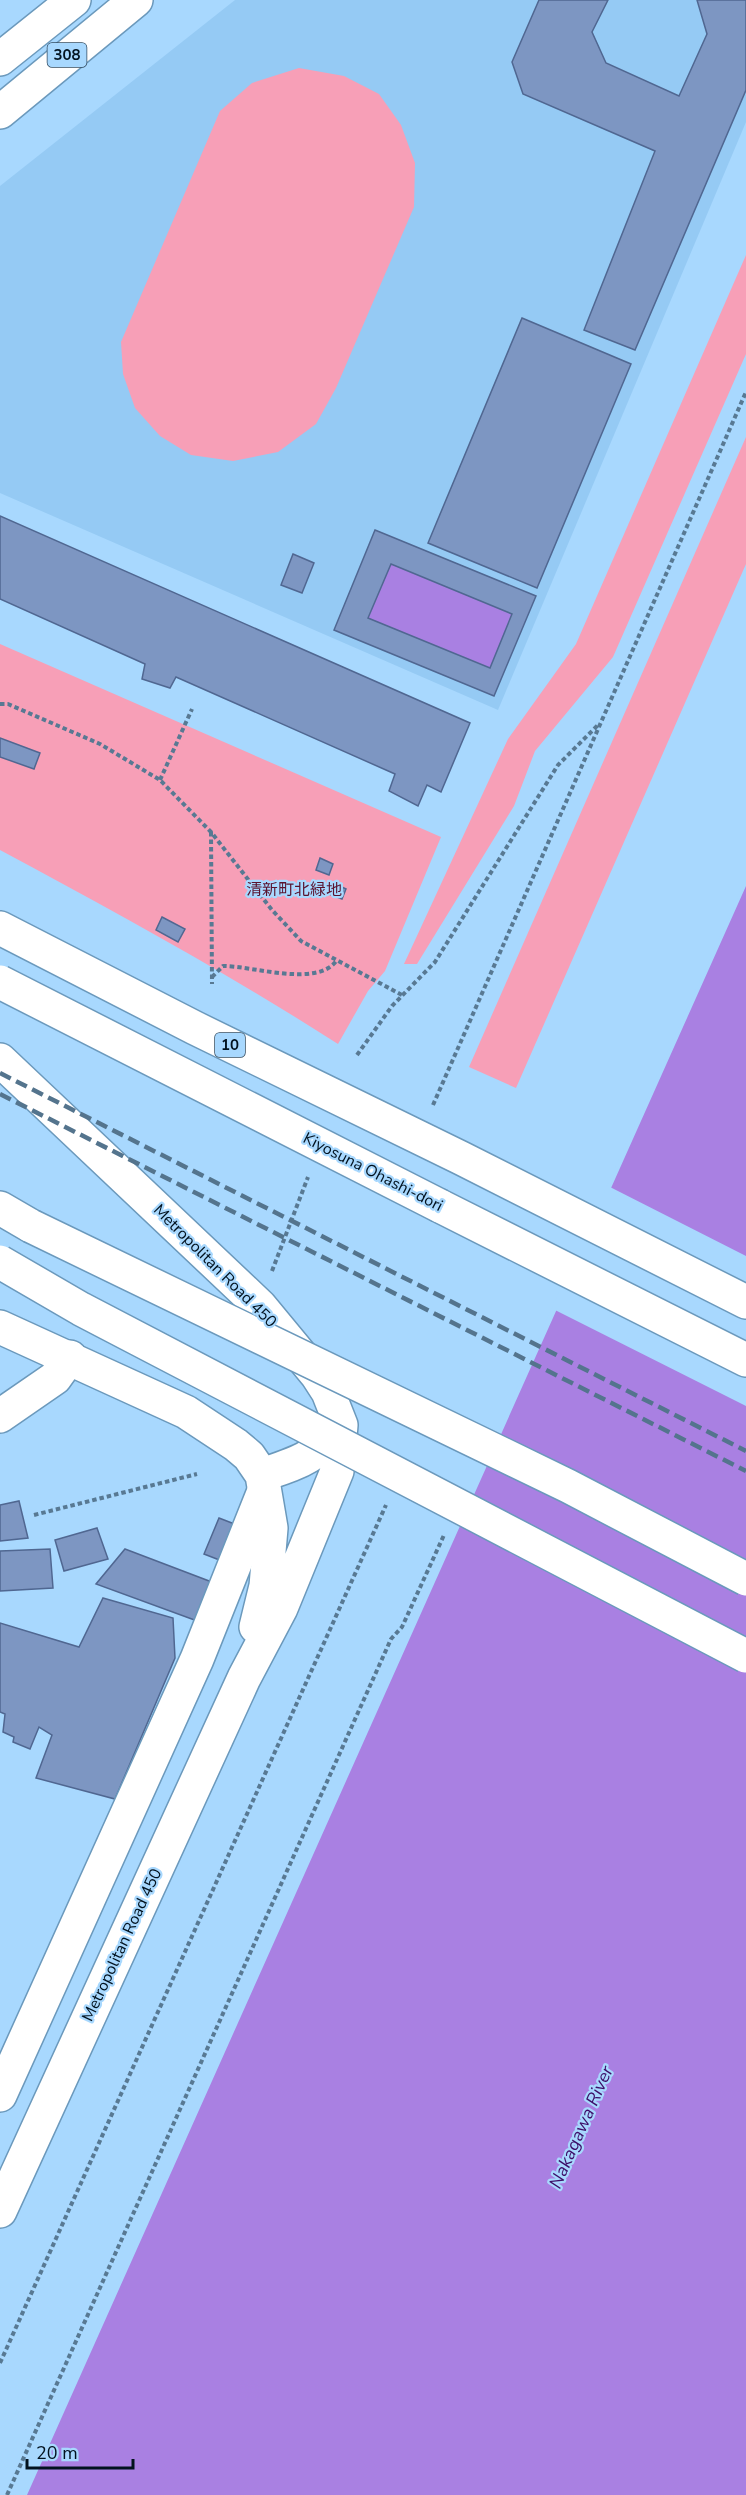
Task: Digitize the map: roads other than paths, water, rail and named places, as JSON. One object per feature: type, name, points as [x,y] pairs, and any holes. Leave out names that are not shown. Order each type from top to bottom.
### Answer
[{"type":"main road","name":"308","points":[[0,59],[74,0]]},
{"type":"main road","name":"308","points":[[0,112],[136,0]]},
{"type":"main road","name":"10","points":[[0,928],[195,1028],[461,1158],[746,1302]]},
{"type":"main road","name":"Kiyosuna Ohashi-dori","points":[[0,982],[746,1360]]},
{"type":"main road","name":"Metropolitan Road 450","points":[[0,1060],[260,1306],[317,1375],[328,1392],[340,1425],[337,1471],[281,1608],[244,1678],[0,2211]]},
{"type":"main road","points":[[0,1208],[31,1226],[567,1486],[746,1579]]},
{"type":"main road","points":[[0,1262],[81,1309],[746,1656]]},
{"type":"main road","name":"Metropolitan Road 450","points":[[0,1327],[186,1412],[249,1456],[263,1483],[271,1528],[266,1586],[244,1678]]},
{"type":"main road","points":[[0,1416],[55,1378],[69,1358]]},
{"type":"main road","points":[[0,2095],[197,1659],[263,1483],[322,1449],[340,1425]]},
{"type":"water","points":[[391,564],[512,614],[490,668],[368,618]]},
{"type":"water","name":"Nakagawa River","points":[[746,886],[746,2495],[27,2495]]},
{"type":"railway","points":[[0,1073],[746,1451]]},
{"type":"railway","points":[[0,1094],[746,1471]]},
{"type":"park label","name":"清新町北緑地","points":[[294,890]]}]
